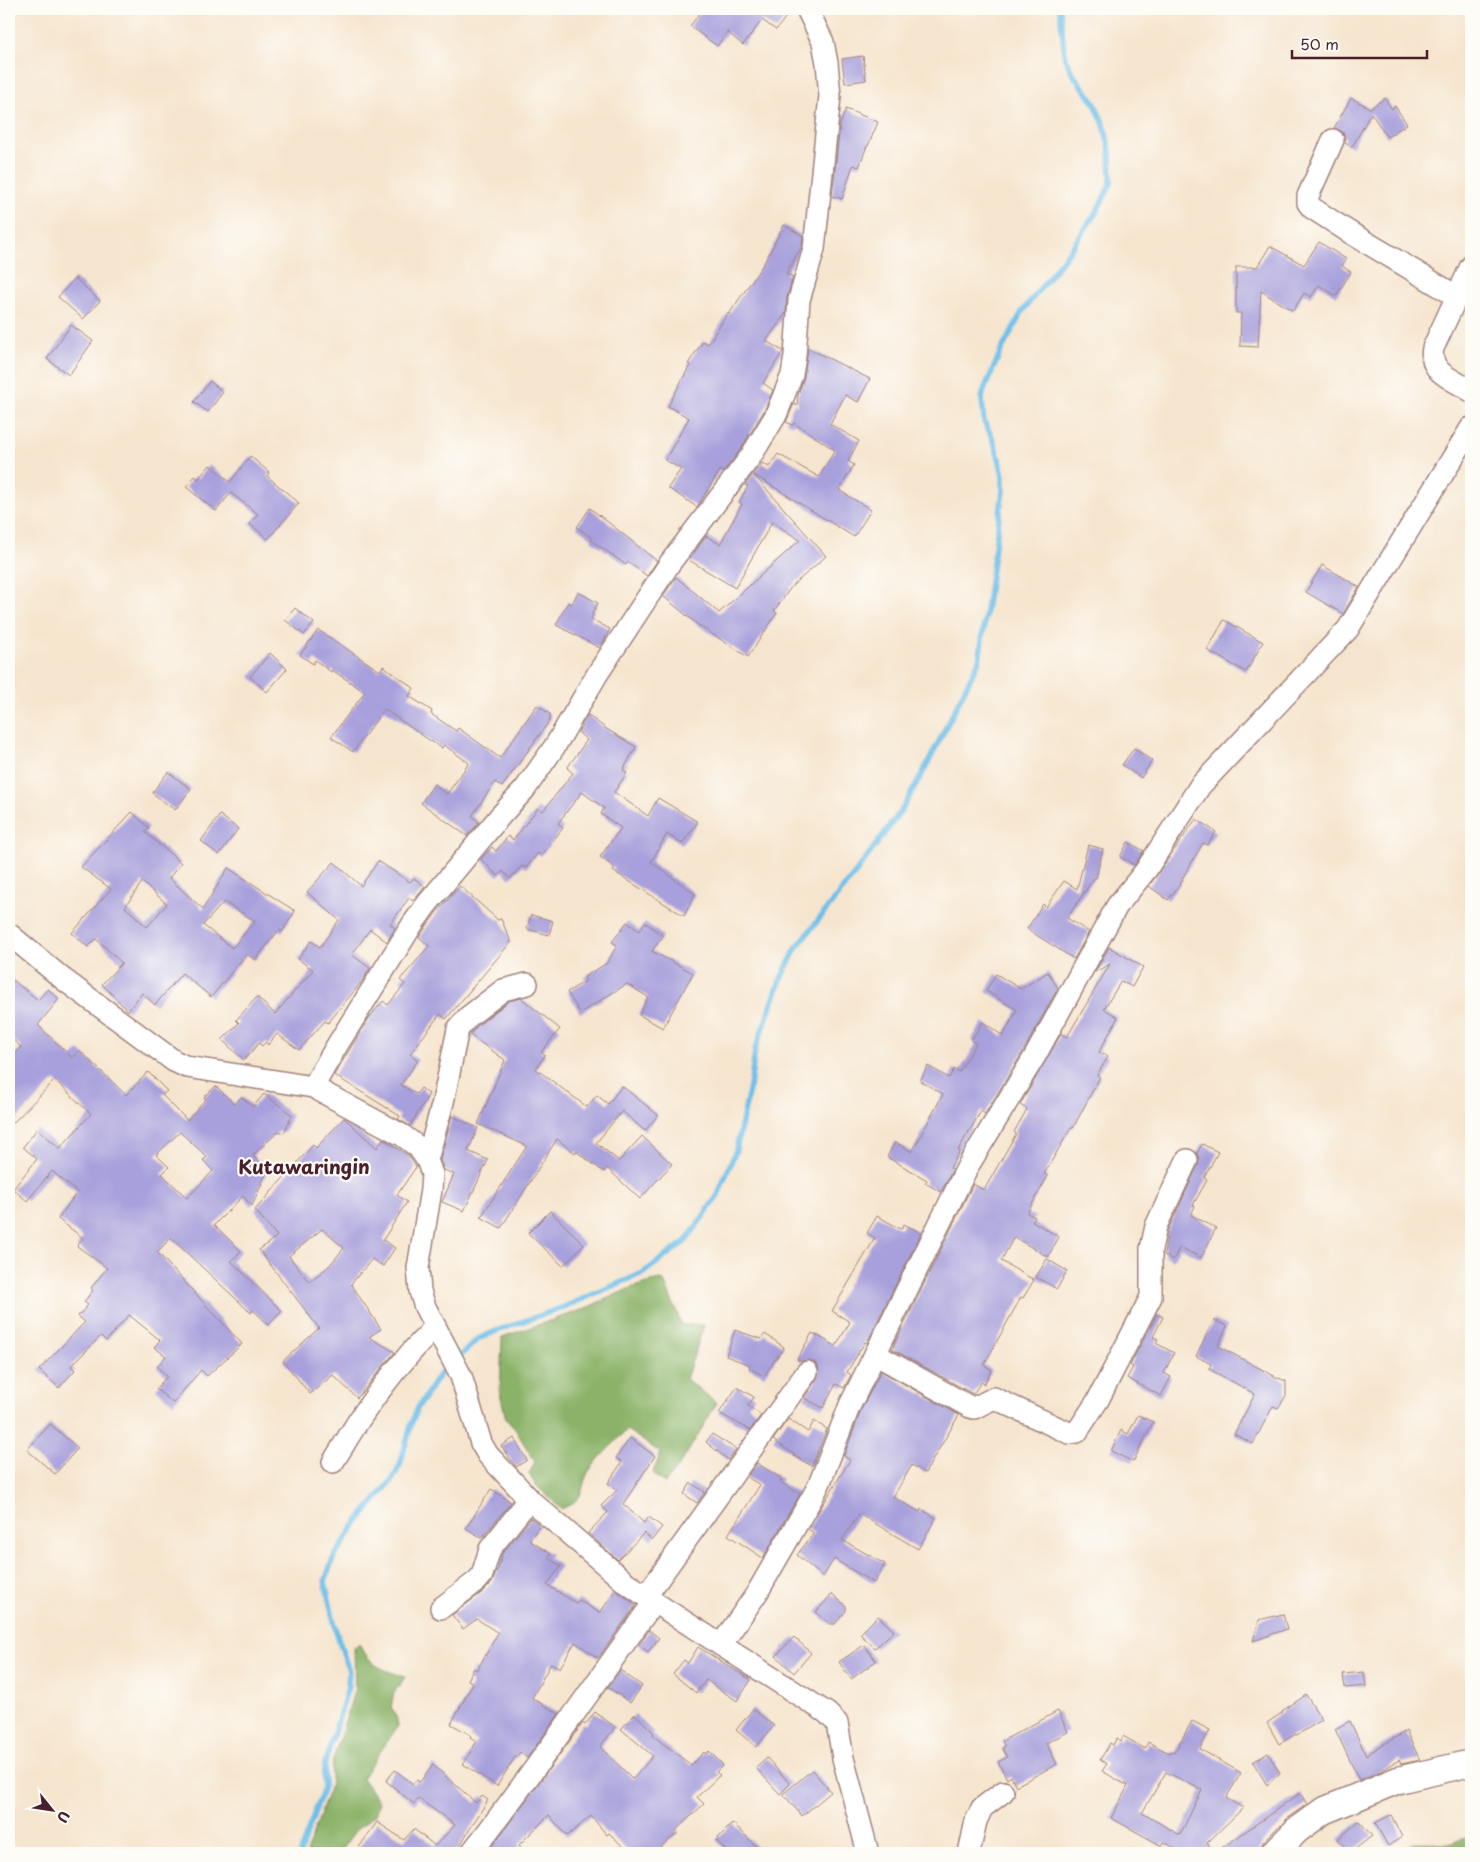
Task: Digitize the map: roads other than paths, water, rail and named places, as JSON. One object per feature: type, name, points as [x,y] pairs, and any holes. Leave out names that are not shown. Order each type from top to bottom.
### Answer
[{"type":"street","points":[[313,1087],[336,1046],[412,925],[501,815],[526,789],[555,746],[598,673],[670,563],[751,456],[776,415],[792,375],[799,300],[814,249],[830,96],[828,63],[823,42],[808,9]]},
{"type":"street","points":[[1333,140],[1308,196],[1308,203],[1312,208],[1349,232],[1456,296]]},
{"type":"street","points":[[1471,266],[1433,348],[1431,357],[1437,370],[1471,390]]},
{"type":"street","points":[[721,1645],[757,1593],[813,1496],[850,1405],[968,1166],[1030,1063],[1116,906],[1146,870],[1200,786],[1348,629],[1471,428]]},
{"type":"street","points":[[12,943],[174,1061],[187,1067],[313,1087],[402,1135],[418,1148],[427,1160],[432,1174],[432,1190],[418,1268],[420,1291],[425,1307],[461,1376],[481,1443],[488,1455],[527,1497],[624,1581],[828,1712],[837,1723],[868,1853]]},
{"type":"street","points":[[427,1160],[443,1102],[458,1028],[468,1016],[503,990],[527,984]]},
{"type":"street","points":[[875,1354],[970,1407],[974,1408],[994,1398],[1069,1433],[1077,1432],[1098,1400],[1151,1297],[1152,1250],[1156,1226],[1187,1160]]},
{"type":"street","points":[[332,1462],[391,1376],[414,1348],[437,1331]]},
{"type":"street","points":[[471,1853],[516,1796],[807,1372]]},
{"type":"street","points":[[441,1608],[477,1582],[482,1575],[490,1549],[521,1510],[527,1497]]},
{"type":"street","points":[[1274,1853],[1297,1830],[1323,1811],[1398,1780],[1471,1763]]},
{"type":"street","points":[[970,1853],[976,1821],[982,1808],[1003,1792]]},
{"type":"waterway","points":[[457,1359],[478,1339],[564,1307],[643,1273],[686,1241],[718,1195],[736,1150],[751,1081],[755,1050],[782,976],[797,947],[903,808],[927,765],[979,661],[1003,491],[1003,475],[999,458],[992,437],[984,422],[982,398],[984,390],[1001,351],[1022,312],[1071,249],[1096,213],[1111,183],[1110,151],[1104,125],[1094,102],[1073,74],[1065,59],[1060,9]]},
{"type":"waterway","points":[[300,1853],[324,1787],[325,1763],[348,1687],[349,1671],[336,1631],[325,1581],[333,1559],[355,1525],[393,1479],[400,1465],[417,1409],[439,1375],[450,1365]]},
{"type":"district","name":"Kutawaringin","points":[[304,1167]]}]
